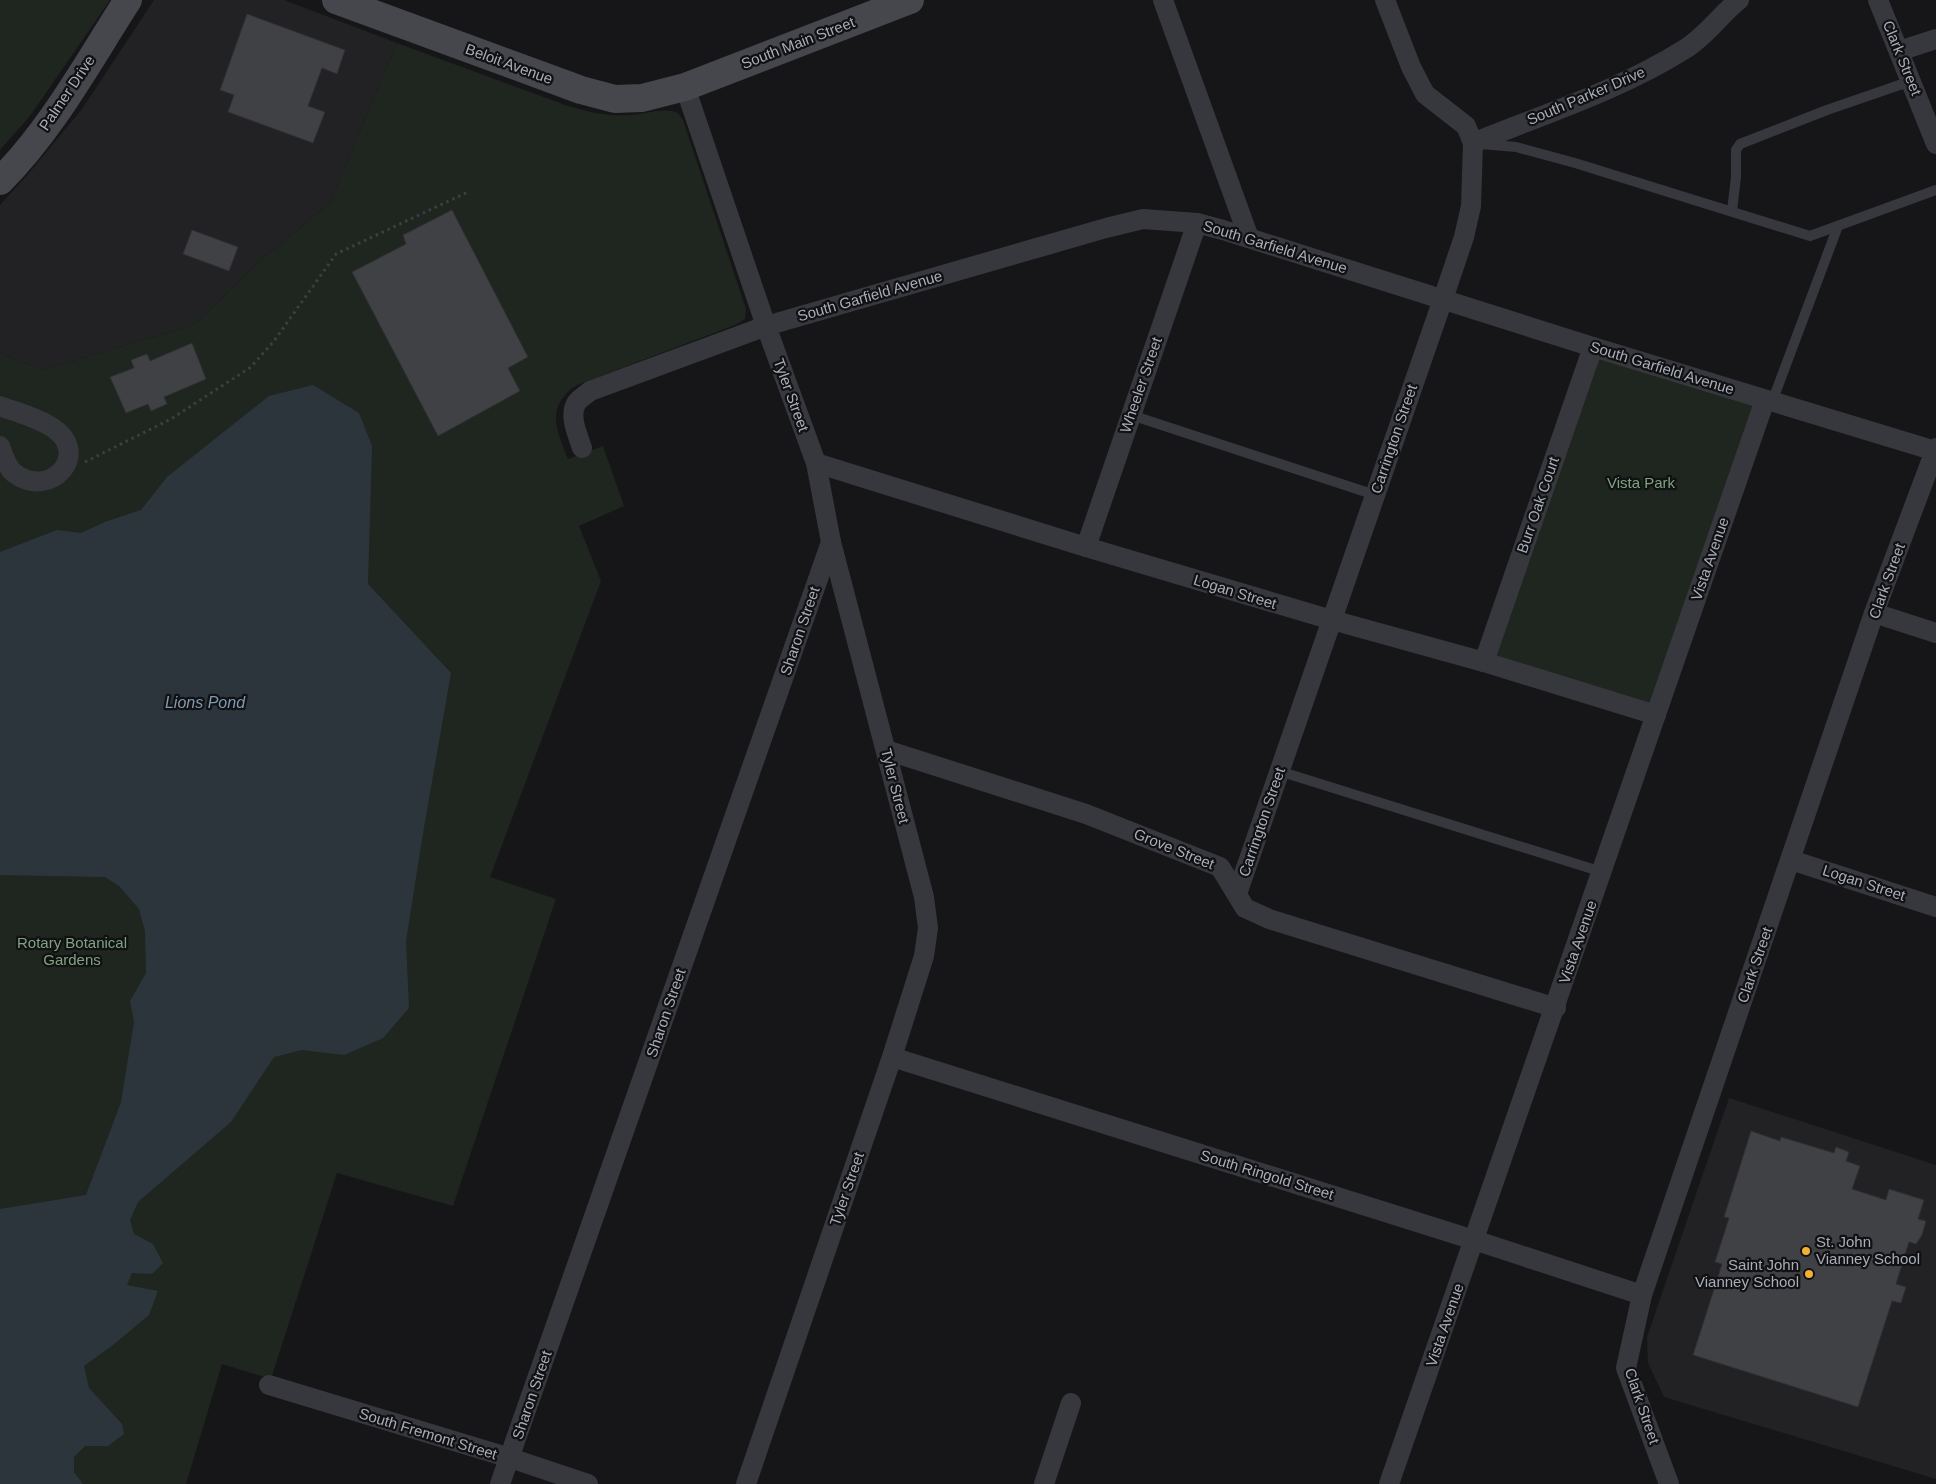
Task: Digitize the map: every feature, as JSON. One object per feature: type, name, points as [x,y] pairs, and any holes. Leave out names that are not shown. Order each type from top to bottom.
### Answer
[{"type":"main road","name":"Palmer Drive","points":[[0,181],[51,120],[128,0]]},
{"type":"main road","name":"Beloit Avenue","points":[[336,0],[593,94],[615,99],[642,98],[685,86]]},
{"type":"main road","name":"South Main Street","points":[[685,86],[910,0]]},
{"type":"street","points":[[1163,0],[1249,238]]},
{"type":"street","points":[[1385,0],[1411,68],[1425,94],[1466,126],[1473,143]]},
{"type":"street","name":"South Parker Drive","points":[[1473,143],[1628,80],[1686,48],[1711,29],[1739,0]]},
{"type":"street","name":"Clark Street","points":[[1878,0],[1936,144]]},
{"type":"street","points":[[1899,51],[1936,39]]},
{"type":"street","name":"Tyler Street","points":[[685,86],[766,326],[816,463],[831,542],[924,896],[928,928],[924,956],[892,1057],[746,1484]]},
{"type":"street","name":"Carrington Street","points":[[1236,894],[1464,237],[1471,206],[1473,143]]},
{"type":"street","name":"South Garfield Avenue","points":[[582,448],[575,429],[573,413],[577,402],[590,392],[766,326],[1106,228],[1143,220],[1197,223],[1249,238],[1593,347],[1769,401],[1936,449]]},
{"type":"street","name":"Wheeler Street","points":[[1086,547],[1197,223]]},
{"type":"street","name":"Burr Oak Court","points":[[1484,662],[1593,347]]},
{"type":"street","name":"Vista Avenue","points":[[1389,1484],[1656,716],[1769,401]]},
{"type":"street","points":[[0,406],[50,426],[61,435],[69,450],[68,462],[63,470],[52,478],[43,481],[27,479],[13,472],[6,462],[0,446]]},
{"type":"street","name":"Clark Street","points":[[1669,1484],[1626,1368],[1642,1295],[1874,613],[1930,481],[1936,449]]},
{"type":"street","name":"Logan Street","points":[[816,463],[1086,547],[1332,620],[1484,662],[1656,716]]},
{"type":"street","name":"Sharon Street","points":[[500,1484],[831,542]]},
{"type":"street","points":[[1874,613],[1936,633]]},
{"type":"street","name":"Grove Street","points":[[886,750],[1086,814],[1220,867],[1245,908],[1269,919],[1556,1008]]},
{"type":"street","name":"Logan Street","points":[[1791,860],[1936,907]]},
{"type":"street","name":"South Ringold Street","points":[[892,1057],[1474,1240],[1642,1295]]},
{"type":"street","name":"South Fremont Street","points":[[269,1385],[510,1458],[588,1484]]},
{"type":"street","points":[[1044,1484],[1071,1403]]},
{"type":"lane","points":[[1732,212],[1736,177],[1736,150],[1740,144],[1826,110],[1911,81]]},
{"type":"lane","points":[[1473,143],[1516,147],[1584,166],[1810,236],[1936,190]]},
{"type":"lane","points":[[1769,401],[1838,226]]},
{"type":"lane","points":[[1131,415],[1375,494]]},
{"type":"lane","points":[[1279,771],[1602,872]]},
{"type":"path","points":[[63,470],[94,459],[171,419],[251,367],[274,341],[336,254],[468,192]]},
{"type":"shaded area","points":[[154,0],[284,0],[397,43],[330,203],[263,258],[194,325],[42,370],[0,353],[0,205],[82,109]]},
{"type":"shaded area","name":"St. John Vianney School","points":[[1729,1098],[1936,1165],[1936,1479],[1664,1397],[1648,1363],[1647,1337]]},
{"type":"green space","points":[[0,0],[110,0],[30,116],[0,150]]},
{"type":"green space","name":"Rotary Botanical Gardens","points":[[397,43],[568,106],[584,110],[615,115],[661,111],[678,113],[683,120],[746,309],[745,319],[735,325],[577,385],[560,401],[557,410],[557,428],[568,459],[603,446],[624,506],[579,526],[601,581],[490,877],[556,899],[453,1206],[337,1173],[271,1379],[222,1364],[186,1484],[0,1484],[0,353],[42,370],[194,325],[263,258],[330,203]]},
{"type":"green space","name":"Vista Park","points":[[1593,347],[1765,400],[1656,715],[1484,662]]},
{"type":"water","name":"Lions Pond","points":[[313,385],[359,413],[372,446],[368,584],[451,673],[406,941],[409,1008],[383,1038],[344,1055],[302,1050],[274,1057],[231,1122],[138,1202],[130,1220],[134,1234],[153,1244],[163,1263],[152,1274],[132,1273],[127,1285],[158,1291],[149,1315],[84,1366],[89,1388],[122,1424],[124,1434],[108,1446],[85,1446],[74,1457],[74,1472],[83,1484],[0,1484],[0,1209],[86,1195],[121,1102],[134,1022],[130,1001],[146,973],[145,931],[139,909],[119,886],[105,877],[0,875],[0,552],[57,530],[81,533],[105,522],[141,510],[167,477],[269,396]]},
{"type":"building","points":[[247,14],[345,50],[337,74],[322,68],[308,106],[325,112],[313,143],[228,112],[234,95],[220,90]]},
{"type":"building","points":[[452,210],[528,357],[508,368],[520,391],[438,436],[352,272],[406,244],[403,235]]},
{"type":"building","points":[[192,230],[238,247],[229,271],[183,254]]},
{"type":"building","points":[[192,343],[206,379],[164,397],[167,404],[151,411],[148,404],[126,413],[110,377],[134,368],[131,360],[147,354],[150,361]]},
{"type":"building","name":"Saint John Vianney School","points":[[1751,1131],[1780,1141],[1781,1137],[1834,1153],[1836,1147],[1849,1152],[1846,1161],[1860,1166],[1852,1189],[1886,1200],[1889,1189],[1924,1200],[1918,1219],[1926,1221],[1922,1235],[1916,1244],[1909,1242],[1896,1284],[1906,1287],[1901,1303],[1892,1301],[1858,1407],[1693,1355],[1722,1264],[1715,1262],[1729,1218],[1724,1217]]},
{"type":"place","name":"St. John Vianney School","points":[[1806,1251]]},
{"type":"place","name":"Saint John Vianney School","points":[[1809,1274]]}]
